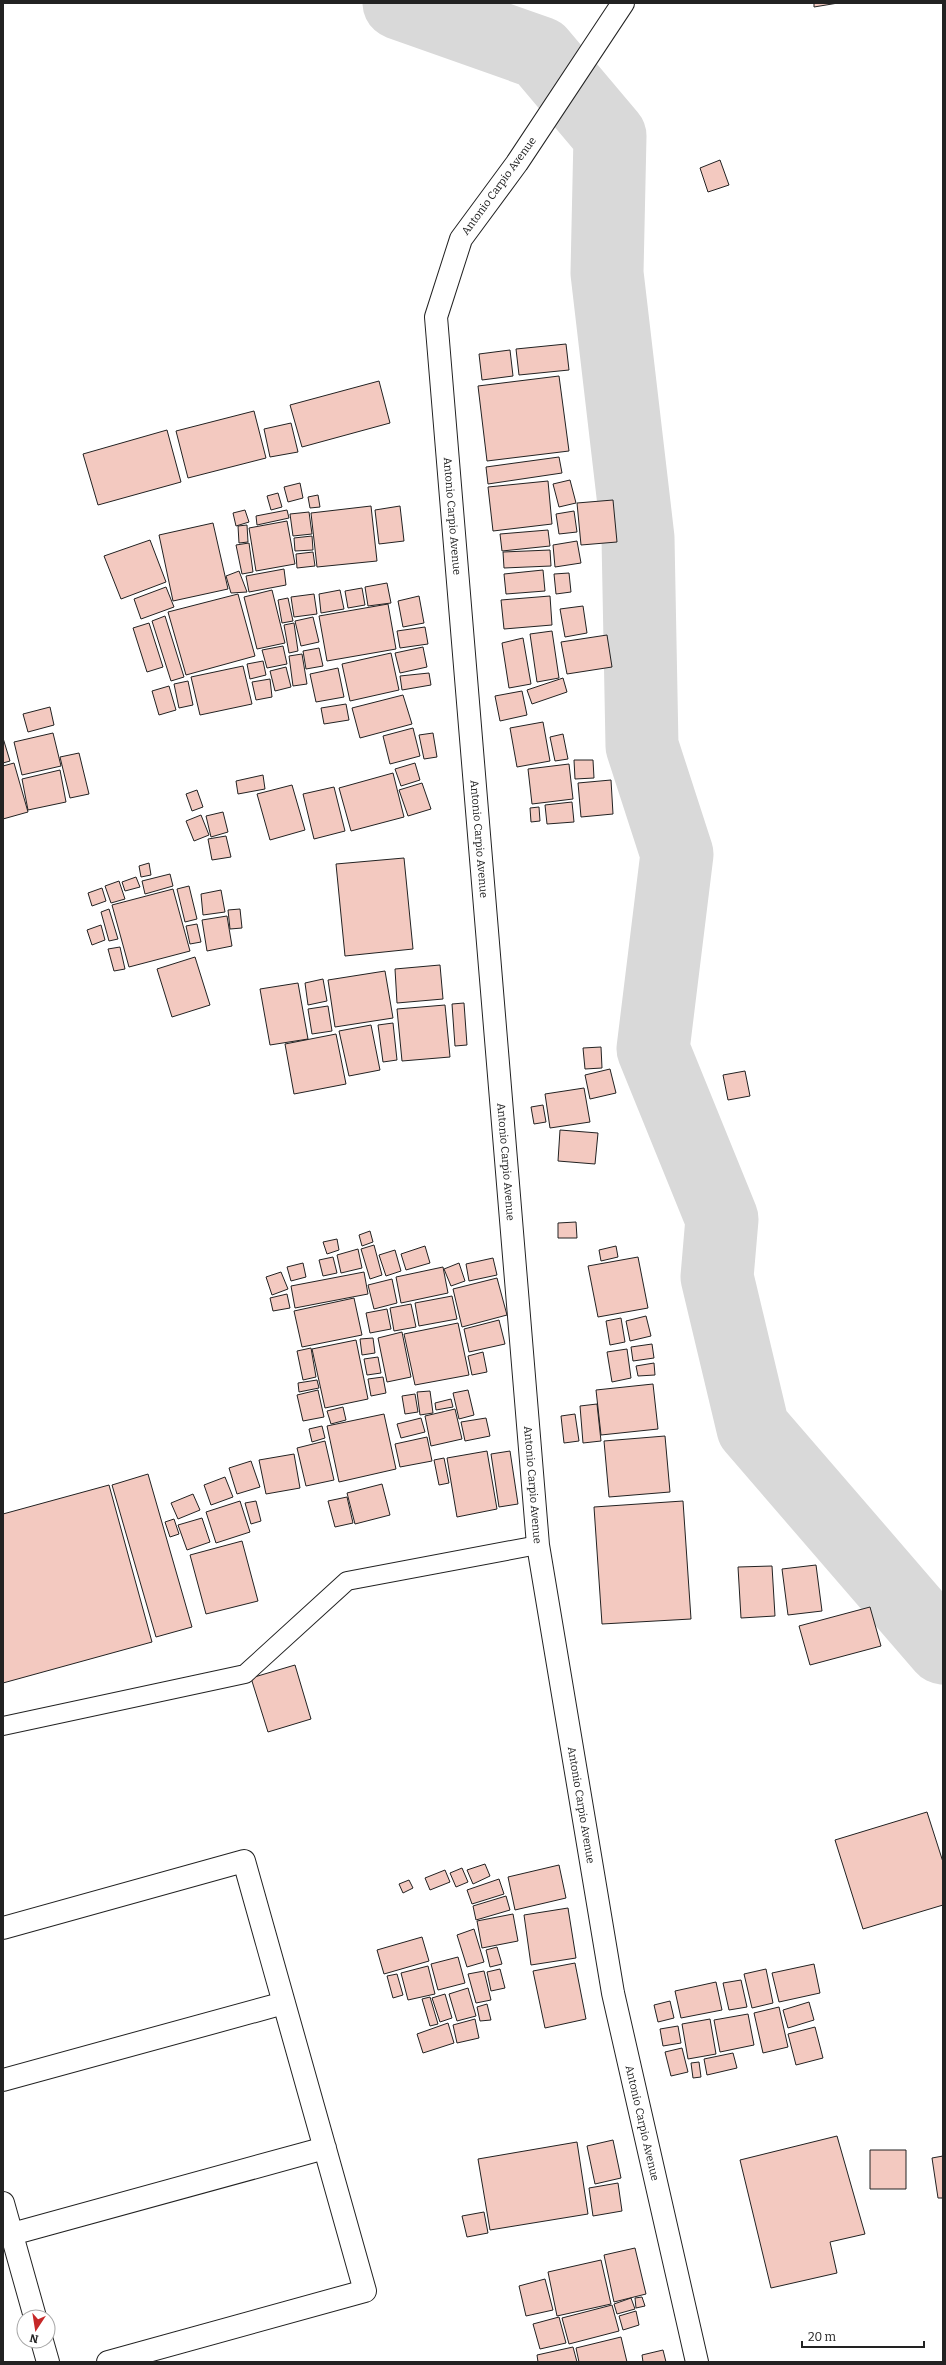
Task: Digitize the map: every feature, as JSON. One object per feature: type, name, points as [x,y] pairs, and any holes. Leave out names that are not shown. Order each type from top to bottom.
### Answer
[{"type":"street","name":"Antonio Carpio Avenue","points":[[623,3],[518,163],[461,239],[436,317],[538,1545],[613,1993],[697,2362]]},
{"type":"street","points":[[3,1928],[244,1861],[365,2291],[108,2362]]},
{"type":"street","points":[[3,2080],[284,2003]]},
{"type":"street","points":[[12,2234],[324,2148]]},
{"type":"street","points":[[3,2203],[33,2309]]},
{"type":"street","points":[[44,2349],[48,2362]]},
{"type":"lane","points":[[3,1726],[245,1674],[347,1581],[538,1545]]},
{"type":"building","points":[[814,3],[838,3],[814,7]]},
{"type":"building","points":[[720,160],[729,185],[708,192],[700,168]]},
{"type":"building","points":[[566,344],[569,370],[519,375],[516,349]]},
{"type":"building","points":[[510,350],[513,376],[482,380],[479,354]]},
{"type":"building","points":[[559,376],[569,451],[487,461],[478,386]]},
{"type":"building","points":[[379,381],[390,423],[302,447],[290,405]]},
{"type":"building","points":[[254,411],[266,458],[188,478],[176,431]]},
{"type":"building","points":[[291,423],[298,452],[270,457],[264,429]]},
{"type":"building","points":[[167,430],[181,482],[98,505],[83,454]]},
{"type":"building","points":[[559,457],[562,473],[488,484],[486,467]]},
{"type":"building","points":[[570,480],[576,503],[559,507],[553,484]]},
{"type":"building","points":[[548,481],[552,524],[493,531],[488,487]]},
{"type":"building","points":[[300,483],[303,498],[288,502],[284,487]]},
{"type":"building","points":[[278,493],[282,507],[271,510],[267,496]]},
{"type":"building","points":[[318,495],[320,507],[310,508],[308,497]]},
{"type":"building","points":[[613,500],[617,542],[581,545],[577,503]]},
{"type":"building","points":[[371,506],[377,561],[317,567],[311,513]]},
{"type":"building","points":[[400,506],[404,541],[379,544],[375,510]]},
{"type":"building","points":[[245,510],[249,522],[236,526],[233,513]]},
{"type":"building","points":[[287,510],[289,518],[257,525],[256,516]]},
{"type":"building","points":[[574,511],[577,532],[559,534],[556,514]]},
{"type":"building","points":[[309,512],[312,534],[293,536],[290,514]]},
{"type":"building","points":[[287,521],[295,564],[256,571],[249,528]]},
{"type":"building","points":[[213,523],[228,589],[173,601],[159,535]]},
{"type":"building","points":[[247,525],[248,542],[239,543],[238,526]]},
{"type":"building","points":[[548,530],[550,546],[502,551],[500,534]]},
{"type":"building","points":[[312,536],[313,550],[295,551],[294,538]]},
{"type":"building","points":[[150,540],[166,582],[121,599],[104,556]]},
{"type":"building","points":[[577,541],[581,563],[555,567],[553,545]]},
{"type":"building","points":[[249,543],[253,572],[242,574],[236,545]]},
{"type":"building","points":[[550,550],[551,566],[504,568],[503,552]]},
{"type":"building","points":[[313,552],[315,566],[297,568],[296,554]]},
{"type":"building","points":[[284,569],[286,585],[249,592],[246,576]]},
{"type":"building","points":[[543,570],[545,591],[506,594],[504,574]]},
{"type":"building","points":[[239,571],[247,592],[231,593],[226,576]]},
{"type":"building","points":[[569,573],[571,592],[556,594],[554,574]]},
{"type":"building","points":[[387,583],[391,603],[368,606],[365,587]]},
{"type":"building","points":[[166,587],[174,607],[141,619],[134,599]]},
{"type":"building","points":[[362,588],[365,605],[348,608],[345,591]]},
{"type":"building","points":[[272,590],[285,643],[257,649],[244,597]]},
{"type":"building","points":[[340,590],[344,609],[321,613],[319,594]]},
{"type":"building","points":[[238,594],[255,656],[186,675],[168,612]]},
{"type":"building","points":[[314,594],[317,614],[294,617],[291,597]]},
{"type":"building","points":[[419,596],[424,623],[403,627],[398,601]]},
{"type":"building","points":[[550,596],[552,625],[504,629],[501,600]]},
{"type":"building","points":[[288,598],[293,621],[282,623],[278,600]]},
{"type":"building","points":[[388,604],[396,649],[327,661],[319,616]]},
{"type":"building","points":[[583,606],[587,633],[565,637],[560,609]]},
{"type":"building","points":[[165,616],[184,677],[171,681],[152,621]]},
{"type":"building","points":[[313,617],[319,642],[301,646],[295,621]]},
{"type":"building","points":[[149,623],[163,667],[147,672],[133,628]]},
{"type":"building","points":[[294,623],[298,651],[289,653],[284,625]]},
{"type":"building","points":[[425,627],[428,644],[400,648],[397,631]]},
{"type":"building","points":[[552,631],[559,678],[537,682],[530,634]]},
{"type":"building","points":[[607,635],[612,667],[567,674],[561,642]]},
{"type":"building","points":[[523,638],[531,684],[509,688],[502,643]]},
{"type":"building","points":[[283,646],[287,664],[267,668],[262,650]]},
{"type":"building","points":[[423,647],[427,667],[400,673],[395,653]]},
{"type":"building","points":[[319,648],[323,666],[306,669],[303,651]]},
{"type":"building","points":[[391,653],[399,690],[350,701],[342,664]]},
{"type":"building","points":[[302,654],[307,684],[293,686],[289,656]]},
{"type":"building","points":[[263,661],[266,675],[250,679],[247,664]]},
{"type":"building","points":[[243,666],[252,704],[200,715],[191,677]]},
{"type":"building","points":[[286,667],[291,687],[275,691],[270,671]]},
{"type":"building","points":[[338,668],[344,697],[316,702],[310,674]]},
{"type":"building","points":[[429,673],[431,685],[402,690],[400,676]]},
{"type":"building","points":[[563,678],[567,692],[532,704],[527,690]]},
{"type":"building","points":[[270,679],[272,697],[256,700],[252,682]]},
{"type":"building","points":[[188,681],[193,705],[179,708],[174,684]]},
{"type":"building","points":[[169,686],[176,710],[159,715],[152,691]]},
{"type":"building","points":[[522,691],[527,715],[500,721],[495,696]]},
{"type":"building","points":[[403,695],[412,724],[360,738],[352,708]]},
{"type":"building","points":[[346,704],[349,720],[324,724],[321,708]]},
{"type":"building","points":[[50,707],[54,725],[28,732],[23,714]]},
{"type":"building","points":[[543,722],[550,761],[517,767],[510,728]]},
{"type":"building","points":[[413,728],[420,756],[390,764],[383,736]]},
{"type":"building","points":[[53,733],[61,766],[22,775],[14,742]]},
{"type":"building","points":[[433,733],[437,757],[424,759],[419,735]]},
{"type":"building","points":[[563,734],[568,759],[555,761],[550,737]]},
{"type":"building","points":[[3,738],[10,761],[3,763]]},
{"type":"building","points":[[79,753],[89,794],[70,798],[60,757]]},
{"type":"building","points":[[574,760],[593,760],[594,778],[575,779]]},
{"type":"building","points":[[14,763],[28,812],[3,819],[3,766]]},
{"type":"building","points":[[415,763],[420,780],[401,786],[395,769]]},
{"type":"building","points":[[569,764],[573,799],[532,804],[528,769]]},
{"type":"building","points":[[60,770],[66,802],[28,810],[22,779]]},
{"type":"building","points":[[393,773],[404,817],[351,831],[339,788]]},
{"type":"building","points":[[263,775],[265,789],[238,794],[236,781]]},
{"type":"building","points":[[611,780],[613,814],[581,817],[578,783]]},
{"type":"building","points":[[422,783],[431,809],[408,816],[399,790]]},
{"type":"building","points":[[292,785],[305,830],[270,840],[257,794]]},
{"type":"building","points":[[334,787],[345,831],[314,839],[303,794]]},
{"type":"building","points":[[197,790],[203,807],[192,811],[186,794]]},
{"type":"building","points":[[572,802],[574,822],[547,824],[545,805]]},
{"type":"building","points":[[539,807],[540,821],[531,822],[530,808]]},
{"type":"building","points":[[223,812],[228,832],[211,837],[206,816]]},
{"type":"building","points":[[201,815],[209,835],[194,841],[186,821]]},
{"type":"building","points":[[226,836],[231,857],[212,860],[208,839]]},
{"type":"building","points":[[404,858],[413,949],[345,956],[336,864]]},
{"type":"building","points":[[149,863],[151,875],[141,877],[139,866]]},
{"type":"building","points":[[170,874],[173,886],[145,894],[142,881]]},
{"type":"building","points":[[136,877],[140,887],[125,891],[122,882]]},
{"type":"building","points":[[119,881],[125,899],[111,903],[105,886]]},
{"type":"building","points":[[189,886],[197,919],[185,922],[177,889]]},
{"type":"building","points":[[102,888],[106,901],[92,906],[88,893]]},
{"type":"building","points":[[173,889],[190,951],[129,967],[112,905]]},
{"type":"building","points":[[221,890],[225,912],[203,915],[201,894]]},
{"type":"building","points":[[109,909],[118,939],[109,941],[101,912]]},
{"type":"building","points":[[240,909],[242,928],[230,929],[228,910]]},
{"type":"building","points":[[227,916],[232,946],[207,951],[202,920]]},
{"type":"building","points":[[197,924],[201,942],[190,944],[186,926]]},
{"type":"building","points":[[101,925],[105,940],[92,945],[87,930]]},
{"type":"building","points":[[120,947],[125,969],[114,971],[108,949]]},
{"type":"building","points":[[195,957],[210,1005],[172,1017],[157,969]]},
{"type":"building","points":[[440,965],[443,999],[397,1003],[395,969]]},
{"type":"building","points":[[385,971],[393,1018],[335,1027],[328,980]]},
{"type":"building","points":[[323,979],[327,1001],[308,1005],[305,983]]},
{"type":"building","points":[[298,983],[308,1039],[270,1045],[260,989]]},
{"type":"building","points":[[464,1003],[467,1045],[455,1046],[452,1004]]},
{"type":"building","points":[[445,1005],[450,1057],[402,1061],[397,1009]]},
{"type":"building","points":[[328,1006],[332,1031],[312,1034],[308,1009]]},
{"type":"building","points":[[393,1023],[397,1060],[383,1062],[378,1025]]},
{"type":"building","points":[[371,1025],[380,1070],[349,1076],[339,1031]]},
{"type":"building","points":[[336,1034],[346,1084],[294,1094],[285,1044]]},
{"type":"building","points":[[601,1047],[602,1068],[585,1069],[583,1048]]},
{"type":"building","points":[[610,1069],[616,1093],[590,1099],[585,1075]]},
{"type":"building","points":[[745,1071],[750,1096],[728,1100],[723,1075]]},
{"type":"building","points":[[584,1088],[590,1122],[550,1128],[545,1094]]},
{"type":"building","points":[[543,1105],[546,1122],[534,1124],[531,1107]]},
{"type":"building","points":[[560,1130],[598,1133],[595,1164],[558,1161]]},
{"type":"building","points":[[576,1222],[577,1238],[558,1238],[558,1223]]},
{"type":"building","points":[[370,1231],[373,1242],[362,1246],[359,1235]]},
{"type":"building","points":[[337,1239],[339,1250],[327,1254],[323,1242]]},
{"type":"building","points":[[374,1245],[382,1275],[370,1279],[361,1249]]},
{"type":"building","points":[[425,1246],[430,1263],[406,1270],[401,1254]]},
{"type":"building","points":[[616,1246],[618,1257],[601,1261],[599,1250]]},
{"type":"building","points":[[358,1249],[362,1268],[341,1273],[337,1255]]},
{"type":"building","points":[[395,1250],[401,1271],[386,1276],[379,1255]]},
{"type":"building","points":[[333,1257],[337,1273],[323,1276],[319,1260]]},
{"type":"building","points":[[638,1257],[648,1308],[598,1317],[588,1266]]},
{"type":"building","points":[[493,1258],[497,1275],[469,1281],[466,1264]]},
{"type":"building","points":[[303,1263],[306,1277],[291,1281],[287,1267]]},
{"type":"building","points":[[459,1263],[465,1281],[451,1286],[444,1269]]},
{"type":"building","points":[[443,1267],[448,1293],[401,1303],[396,1277]]},
{"type":"building","points":[[281,1272],[288,1289],[272,1295],[266,1277]]},
{"type":"building","points":[[364,1272],[368,1294],[295,1308],[291,1286]]},
{"type":"building","points":[[497,1278],[507,1315],[462,1327],[453,1289]]},
{"type":"building","points":[[392,1279],[397,1303],[374,1309],[368,1285]]},
{"type":"building","points":[[287,1294],[290,1308],[273,1311],[270,1298]]},
{"type":"building","points":[[452,1296],[457,1319],[419,1326],[415,1303]]},
{"type":"building","points":[[354,1298],[362,1335],[302,1347],[294,1311]]},
{"type":"building","points":[[411,1304],[416,1327],[394,1331],[390,1308]]},
{"type":"building","points":[[387,1309],[391,1329],[370,1333],[366,1313]]},
{"type":"building","points":[[646,1316],[651,1336],[630,1341],[626,1321]]},
{"type":"building","points":[[621,1318],[625,1342],[610,1345],[606,1321]]},
{"type":"building","points":[[499,1320],[505,1344],[469,1352],[464,1329]]},
{"type":"building","points":[[458,1323],[469,1375],[415,1385],[404,1334]]},
{"type":"building","points":[[402,1332],[411,1377],[387,1382],[378,1338]]},
{"type":"building","points":[[373,1338],[375,1353],[362,1355],[360,1339]]},
{"type":"building","points":[[356,1340],[368,1399],[325,1408],[312,1349]]},
{"type":"building","points":[[652,1344],[654,1358],[633,1361],[631,1347]]},
{"type":"building","points":[[311,1348],[316,1377],[303,1380],[297,1351]]},
{"type":"building","points":[[627,1349],[631,1378],[612,1382],[607,1352]]},
{"type":"building","points":[[483,1352],[487,1372],[472,1375],[468,1356]]},
{"type":"building","points":[[378,1357],[381,1373],[367,1375],[364,1359]]},
{"type":"building","points":[[654,1363],[655,1375],[638,1376],[636,1366]]},
{"type":"building","points":[[383,1377],[386,1393],[371,1396],[368,1379]]},
{"type":"building","points":[[317,1380],[319,1388],[299,1392],[298,1383]]},
{"type":"building","points":[[653,1384],[658,1429],[601,1435],[596,1390]]},
{"type":"building","points":[[318,1390],[324,1417],[303,1421],[297,1395]]},
{"type":"building","points":[[468,1390],[474,1415],[459,1419],[453,1393]]},
{"type":"building","points":[[430,1391],[433,1413],[420,1415],[417,1392]]},
{"type":"building","points":[[415,1394],[418,1412],[405,1414],[402,1396]]},
{"type":"building","points":[[451,1399],[453,1407],[436,1410],[435,1403]]},
{"type":"building","points":[[597,1404],[601,1441],[583,1443],[580,1406]]},
{"type":"building","points":[[343,1407],[346,1420],[331,1424],[327,1411]]},
{"type":"building","points":[[455,1409],[462,1439],[431,1446],[425,1416]]},
{"type":"building","points":[[384,1414],[396,1469],[339,1482],[327,1426]]},
{"type":"building","points":[[575,1414],[579,1441],[564,1443],[561,1416]]},
{"type":"building","points":[[421,1418],[425,1432],[401,1438],[397,1424]]},
{"type":"building","points":[[486,1418],[490,1436],[465,1441],[461,1422]]},
{"type":"building","points":[[322,1426],[325,1438],[312,1442],[309,1429]]},
{"type":"building","points":[[665,1436],[670,1492],[609,1497],[604,1441]]},
{"type":"building","points":[[427,1437],[432,1461],[400,1467],[395,1444]]},
{"type":"building","points":[[325,1441],[334,1480],[306,1486],[297,1448]]},
{"type":"building","points":[[487,1451],[497,1509],[457,1517],[447,1458]]},
{"type":"building","points":[[510,1451],[518,1504],[499,1507],[491,1454]]},
{"type":"building","points":[[294,1454],[300,1488],[266,1494],[259,1460]]},
{"type":"building","points":[[444,1458],[449,1483],[439,1485],[434,1460]]},
{"type":"building","points":[[251,1461],[260,1487],[237,1494],[229,1468]]},
{"type":"building","points":[[148,1474],[192,1627],[156,1637],[112,1485]]},
{"type":"building","points":[[225,1477],[233,1497],[211,1505],[204,1485]]},
{"type":"building","points":[[382,1484],[390,1515],[355,1524],[347,1493]]},
{"type":"building","points":[[109,1485],[152,1642],[3,1683],[3,1514]]},
{"type":"building","points":[[193,1494],[200,1510],[178,1519],[171,1503]]},
{"type":"building","points":[[347,1497],[353,1523],[335,1527],[328,1501]]},
{"type":"building","points":[[240,1501],[250,1532],[216,1543],[206,1512]]},
{"type":"building","points":[[256,1501],[261,1521],[251,1524],[245,1503]]},
{"type":"building","points":[[683,1501],[691,1619],[602,1624],[594,1507]]},
{"type":"building","points":[[202,1518],[210,1542],[187,1550],[178,1525]]},
{"type":"building","points":[[174,1519],[179,1534],[170,1537],[165,1522]]},
{"type":"building","points":[[242,1541],[258,1601],[206,1614],[190,1555]]},
{"type":"building","points":[[816,1565],[822,1611],[788,1615],[782,1569]]},
{"type":"building","points":[[772,1566],[775,1616],[741,1618],[738,1567]]},
{"type":"building","points":[[870,1607],[881,1646],[810,1665],[799,1626]]},
{"type":"building","points":[[295,1665],[311,1719],[268,1732],[251,1678]]},
{"type":"building","points":[[927,1812],[943,1862],[943,1905],[863,1929],[835,1840]]},
{"type":"building","points":[[485,1864],[490,1876],[473,1884],[467,1870]]},
{"type":"building","points":[[559,1865],[566,1898],[515,1910],[508,1877]]},
{"type":"building","points":[[462,1868],[468,1882],[456,1887],[450,1873]]},
{"type":"building","points":[[445,1870],[450,1882],[430,1890],[425,1878]]},
{"type":"building","points":[[499,1879],[504,1894],[472,1904],[467,1890]]},
{"type":"building","points":[[409,1880],[413,1888],[403,1893],[399,1884]]},
{"type":"building","points":[[506,1896],[510,1910],[476,1920],[473,1906]]},
{"type":"building","points":[[568,1908],[576,1958],[531,1965],[524,1915]]},
{"type":"building","points":[[513,1914],[518,1941],[482,1948],[477,1921]]},
{"type":"building","points":[[474,1929],[484,1962],[467,1967],[457,1935]]},
{"type":"building","points":[[422,1937],[429,1961],[384,1974],[377,1950]]},
{"type":"building","points":[[497,1947],[502,1964],[490,1967],[486,1950]]},
{"type":"building","points":[[458,1957],[465,1983],[438,1990],[431,1964]]},
{"type":"building","points":[[575,1963],[586,2019],[545,2028],[533,1971]]},
{"type":"building","points":[[814,1964],[820,1993],[779,2002],[772,1973]]},
{"type":"building","points":[[428,1966],[435,1994],[408,2000],[401,1973]]},
{"type":"building","points":[[500,1969],[505,1988],[491,1991],[487,1972]]},
{"type":"building","points":[[766,1969],[773,2003],[752,2008],[744,1974]]},
{"type":"building","points":[[484,1971],[491,2000],[476,2003],[468,1974]]},
{"type":"building","points":[[397,1974],[403,1995],[393,1998],[387,1976]]},
{"type":"building","points":[[741,1980],[747,2007],[729,2010],[723,1983]]},
{"type":"building","points":[[716,1982],[722,2010],[681,2018],[675,1991]]},
{"type":"building","points":[[468,1988],[476,2016],[457,2021],[449,1994]]},
{"type":"building","points":[[445,1994],[452,2018],[440,2022],[432,1998]]},
{"type":"building","points":[[430,1997],[438,2024],[430,2026],[422,1999]]},
{"type":"building","points":[[670,2001],[674,2018],[658,2022],[654,2005]]},
{"type":"building","points":[[809,2002],[814,2020],[788,2028],[783,2010]]},
{"type":"building","points":[[487,2004],[491,2020],[480,2021],[477,2007]]},
{"type":"building","points":[[779,2007],[788,2047],[763,2053],[754,2013]]},
{"type":"building","points":[[748,2014],[754,2045],[720,2052],[714,2020]]},
{"type":"building","points":[[475,2019],[479,2038],[457,2043],[453,2025]]},
{"type":"building","points":[[710,2019],[716,2054],[688,2059],[682,2024]]},
{"type":"building","points":[[448,2023],[454,2043],[423,2053],[417,2034]]},
{"type":"building","points":[[678,2026],[681,2043],[663,2046],[660,2029]]},
{"type":"building","points":[[815,2027],[823,2058],[796,2065],[788,2034]]},
{"type":"building","points":[[682,2048],[688,2072],[671,2076],[665,2052]]},
{"type":"building","points":[[733,2053],[737,2068],[707,2075],[704,2059]]},
{"type":"building","points":[[699,2062],[701,2077],[693,2078],[691,2063]]},
{"type":"building","points":[[837,2136],[865,2234],[830,2242],[837,2273],[771,2288],[740,2160]]},
{"type":"building","points":[[613,2140],[621,2178],[595,2184],[587,2146]]},
{"type":"building","points":[[577,2142],[588,2214],[490,2230],[478,2159]]},
{"type":"building","points":[[870,2150],[906,2150],[906,2189],[870,2189]]},
{"type":"building","points":[[943,2156],[943,2198],[938,2198],[932,2158]]},
{"type":"building","points":[[618,2183],[622,2211],[593,2216],[589,2188]]},
{"type":"building","points":[[484,2212],[488,2233],[467,2237],[462,2216]]},
{"type":"building","points":[[635,2248],[646,2294],[614,2302],[604,2255]]},
{"type":"building","points":[[601,2260],[611,2304],[557,2316],[548,2272]]},
{"type":"building","points":[[545,2279],[553,2310],[526,2316],[519,2286]]},
{"type":"building","points":[[642,2297],[645,2306],[636,2308],[635,2298]]},
{"type":"building","points":[[631,2298],[635,2309],[617,2314],[614,2304]]},
{"type":"building","points":[[612,2305],[619,2331],[569,2344],[562,2318]]},
{"type":"building","points":[[636,2311],[639,2325],[623,2330],[619,2316]]},
{"type":"building","points":[[559,2317],[566,2343],[540,2349],[533,2324]]},
{"type":"building","points":[[621,2337],[627,2362],[579,2362],[576,2348]]},
{"type":"building","points":[[573,2347],[577,2362],[538,2362],[537,2355]]},
{"type":"building","points":[[663,2350],[666,2362],[643,2362],[642,2355]]},
{"type":"waterway","points":[[399,3],[540,53],[610,136],[607,273],[638,538],[642,746],[677,854],[653,1049],[722,1219],[717,1277],[753,1428],[943,1648]]}]
